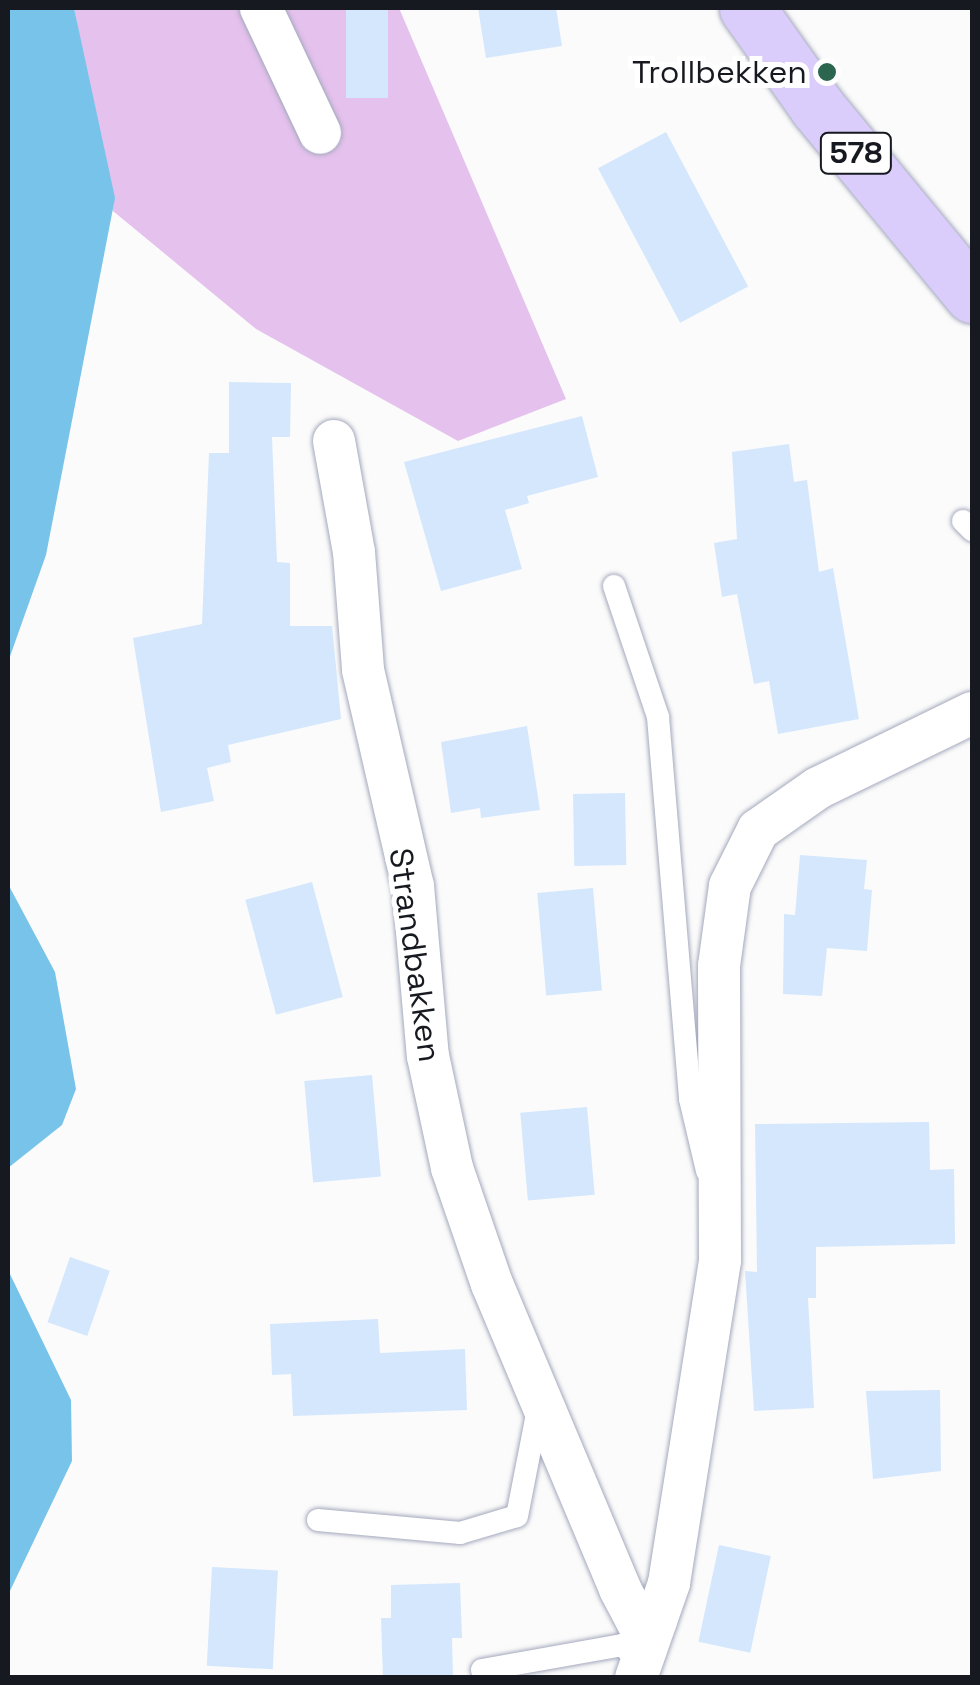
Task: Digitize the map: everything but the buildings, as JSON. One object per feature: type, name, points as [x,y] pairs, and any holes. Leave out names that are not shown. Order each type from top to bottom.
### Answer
[{"type":"main road","name":"578","points":[[747,8],[817,107],[972,295]]},
{"type":"street","points":[[261,8],[320,134]]},
{"type":"street","name":"Strandbakken","points":[[334,441],[354,552],[363,670],[413,886],[436,1094],[458,1184],[620,1589],[638,1622],[656,1621]]},
{"type":"street","points":[[638,1669],[669,1583],[720,1260],[718,966],[730,886],[758,830],[818,788],[972,713]]},
{"type":"lane","points":[[614,586],[658,717],[690,1098],[696,1138],[720,1202]]},
{"type":"lane","points":[[318,1520],[460,1533],[517,1516],[540,1396]]},
{"type":"lane","points":[[482,1670],[622,1645],[638,1669]]},
{"type":"shaded area","points":[[74,8],[399,8],[566,399],[458,441],[256,329],[113,211]]},
{"type":"water","points":[[8,8],[74,8],[115,198],[46,555],[8,662]]},
{"type":"water","points":[[8,884],[55,972],[76,1089],[62,1125],[8,1168]]},
{"type":"water","points":[[8,1270],[71,1400],[72,1461],[8,1595]]},
{"type":"place","name":"Trollbekken","points":[[827,72]]}]
